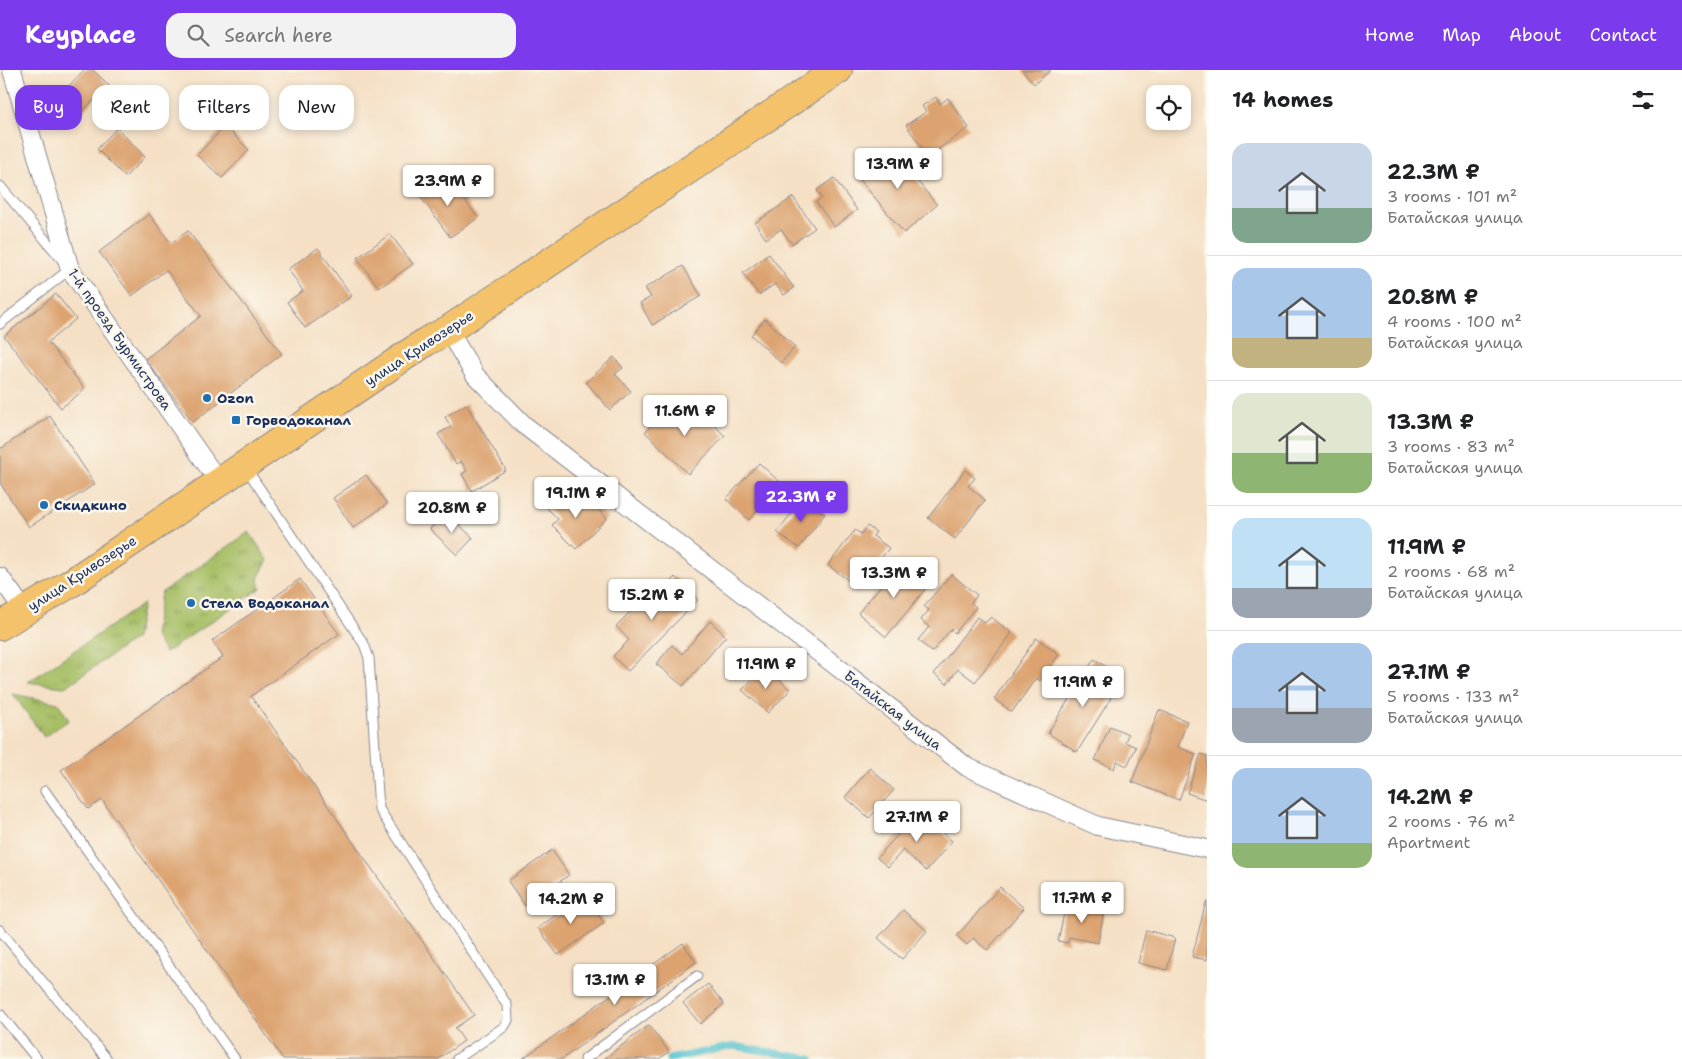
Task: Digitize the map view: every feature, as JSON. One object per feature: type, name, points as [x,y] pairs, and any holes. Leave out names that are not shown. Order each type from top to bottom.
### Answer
[{"type":"main road","name":"улица Кривозерье","points":[[0,626],[71,582],[427,341],[448,330],[838,70]]},
{"type":"street","name":"1-й проезд Бурмистрова","points":[[12,70],[70,269],[219,482]]},
{"type":"street","name":"Батайская улица","points":[[448,330],[475,375],[524,425],[967,767],[1098,826],[1207,849]]},
{"type":"street","points":[[0,577],[24,610]]},
{"type":"lane","points":[[0,186],[70,269],[0,324]]},
{"type":"lane","points":[[243,464],[264,499],[364,644],[369,658],[379,809],[507,1005],[508,1020],[504,1027],[457,1059]]},
{"type":"lane","points":[[46,791],[235,1059]]},
{"type":"lane","points":[[0,930],[106,1059]]},
{"type":"lane","points":[[585,1059],[697,976]]},
{"type":"lane","points":[[0,1014],[36,1059]]},
{"type":"green space","points":[[249,532],[268,560],[258,578],[261,588],[165,653],[154,635],[161,593]]},
{"type":"green space","points":[[143,604],[136,638],[67,686],[28,682]]},
{"type":"green space","points":[[13,694],[58,703],[69,720],[44,737]]},
{"type":"building","points":[[84,70],[93,70],[109,85],[92,85],[92,102],[82,112],[82,85],[70,85]]},
{"type":"building","points":[[1022,70],[1051,70],[1034,84]]},
{"type":"building","points":[[936,97],[940,104],[948,98],[969,128],[928,156],[906,125],[926,112],[922,106]]},
{"type":"building","points":[[115,130],[119,130],[145,157],[125,177],[97,149]]},
{"type":"building","points":[[221,130],[229,130],[249,150],[222,178],[197,155]]},
{"type":"building","points":[[899,148],[920,173],[914,177],[937,205],[904,233],[856,175],[874,160],[878,166]]},
{"type":"building","points":[[834,178],[857,210],[834,227],[816,202],[822,198],[817,190]]},
{"type":"building","points":[[442,179],[451,190],[455,187],[478,218],[450,237],[419,195]]},
{"type":"building","points":[[793,197],[815,228],[792,244],[781,229],[766,239],[755,223]]},
{"type":"building","points":[[149,214],[171,243],[188,231],[282,354],[193,422],[145,359],[201,316],[166,270],[132,296],[99,252]]},
{"type":"building","points":[[390,234],[413,264],[379,288],[357,258]]},
{"type":"building","points":[[318,248],[352,296],[305,328],[287,302],[303,291],[288,269]]},
{"type":"building","points":[[769,254],[794,288],[784,295],[775,284],[759,295],[743,273]]},
{"type":"building","points":[[683,266],[701,296],[652,325],[640,303],[651,297],[645,288]]},
{"type":"building","points":[[56,294],[76,319],[48,342],[85,389],[61,408],[4,336]]},
{"type":"building","points":[[765,319],[795,347],[781,363],[751,335]]},
{"type":"building","points":[[614,357],[623,368],[615,374],[631,391],[610,410],[586,382]]},
{"type":"building","points":[[674,402],[687,415],[683,419],[691,427],[703,414],[725,436],[688,474],[645,432]]},
{"type":"building","points":[[466,404],[506,470],[472,491],[462,474],[467,471],[461,461],[456,464],[438,434],[451,427],[445,417]]},
{"type":"building","points":[[50,416],[95,484],[29,527],[0,483],[0,449]]},
{"type":"building","points":[[759,463],[782,484],[749,520],[726,499]]},
{"type":"building","points":[[965,470],[975,478],[968,486],[985,500],[955,539],[928,518]]},
{"type":"building","points":[[366,475],[387,504],[353,528],[333,498]]},
{"type":"building","points":[[571,492],[582,502],[586,498],[607,518],[576,549],[552,525],[558,519],[547,508],[556,500],[560,503]]},
{"type":"building","points":[[804,497],[825,514],[799,548],[777,532]]},
{"type":"building","points":[[446,512],[473,538],[457,555],[430,529]]},
{"type":"building","points":[[867,526],[876,532],[873,536],[889,548],[858,588],[828,565],[855,530],[861,534]]},
{"type":"building","points":[[899,564],[918,579],[923,572],[933,580],[886,637],[858,613]]},
{"type":"building","points":[[951,574],[977,595],[971,603],[976,607],[955,633],[951,629],[932,652],[918,640],[929,627],[921,620],[929,610],[924,606]]},
{"type":"building","points":[[675,577],[698,600],[628,671],[613,656],[629,640],[616,626],[632,610],[628,606],[640,594],[648,603]]},
{"type":"building","points":[[300,579],[339,634],[251,696],[474,1015],[455,1028],[464,1041],[438,1059],[283,1059],[102,800],[88,809],[61,770],[223,657],[212,641]]},
{"type":"building","points":[[977,617],[985,623],[991,617],[1012,633],[975,682],[958,669],[947,684],[934,674]]},
{"type":"building","points":[[710,621],[726,636],[683,686],[656,664],[672,645],[682,654]]},
{"type":"building","points":[[1036,638],[1059,654],[1040,681],[1036,678],[1012,712],[994,699]]},
{"type":"building","points":[[1094,659],[1113,671],[1100,691],[1111,698],[1077,752],[1048,733]]},
{"type":"building","points":[[765,666],[790,690],[768,713],[742,690]]},
{"type":"building","points":[[1159,710],[1187,721],[1178,747],[1196,754],[1179,800],[1132,782]]},
{"type":"building","points":[[1110,726],[1128,734],[1125,742],[1136,747],[1127,766],[1117,761],[1114,769],[1095,760]]},
{"type":"building","points":[[1201,754],[1207,756],[1207,800],[1187,793]]},
{"type":"building","points":[[870,768],[894,790],[869,818],[845,797]]},
{"type":"building","points":[[918,812],[952,841],[926,871],[903,850],[888,867],[877,858]]},
{"type":"building","points":[[552,850],[569,875],[525,906],[508,881]]},
{"type":"building","points":[[1000,887],[1024,908],[987,950],[973,938],[967,945],[957,936]]},
{"type":"building","points":[[584,895],[604,923],[558,955],[538,928]]},
{"type":"building","points":[[1207,902],[1207,960],[1192,957]]},
{"type":"building","points":[[1066,904],[1093,910],[1094,905],[1105,907],[1098,943],[1069,937],[1068,943],[1058,941]]},
{"type":"building","points":[[903,910],[927,931],[902,959],[878,938]]},
{"type":"building","points":[[1146,930],[1175,938],[1167,970],[1138,963]]},
{"type":"building","points":[[683,943],[696,962],[562,1059],[522,1059]]},
{"type":"building","points":[[708,984],[724,1004],[700,1024],[683,1003]]},
{"type":"building","points":[[649,1025],[669,1052],[659,1059],[604,1059]]},
{"type":"waterway","points":[[669,1059],[734,1046],[811,1059]]},
{"type":"place","name":"Ozon","points":[[207,398]]},
{"type":"place","name":"Горводоканал","points":[[236,420]]},
{"type":"place","name":"Скидкино","points":[[44,505]]},
{"type":"place","name":"Стела Водоканал","points":[[191,603]]}]
